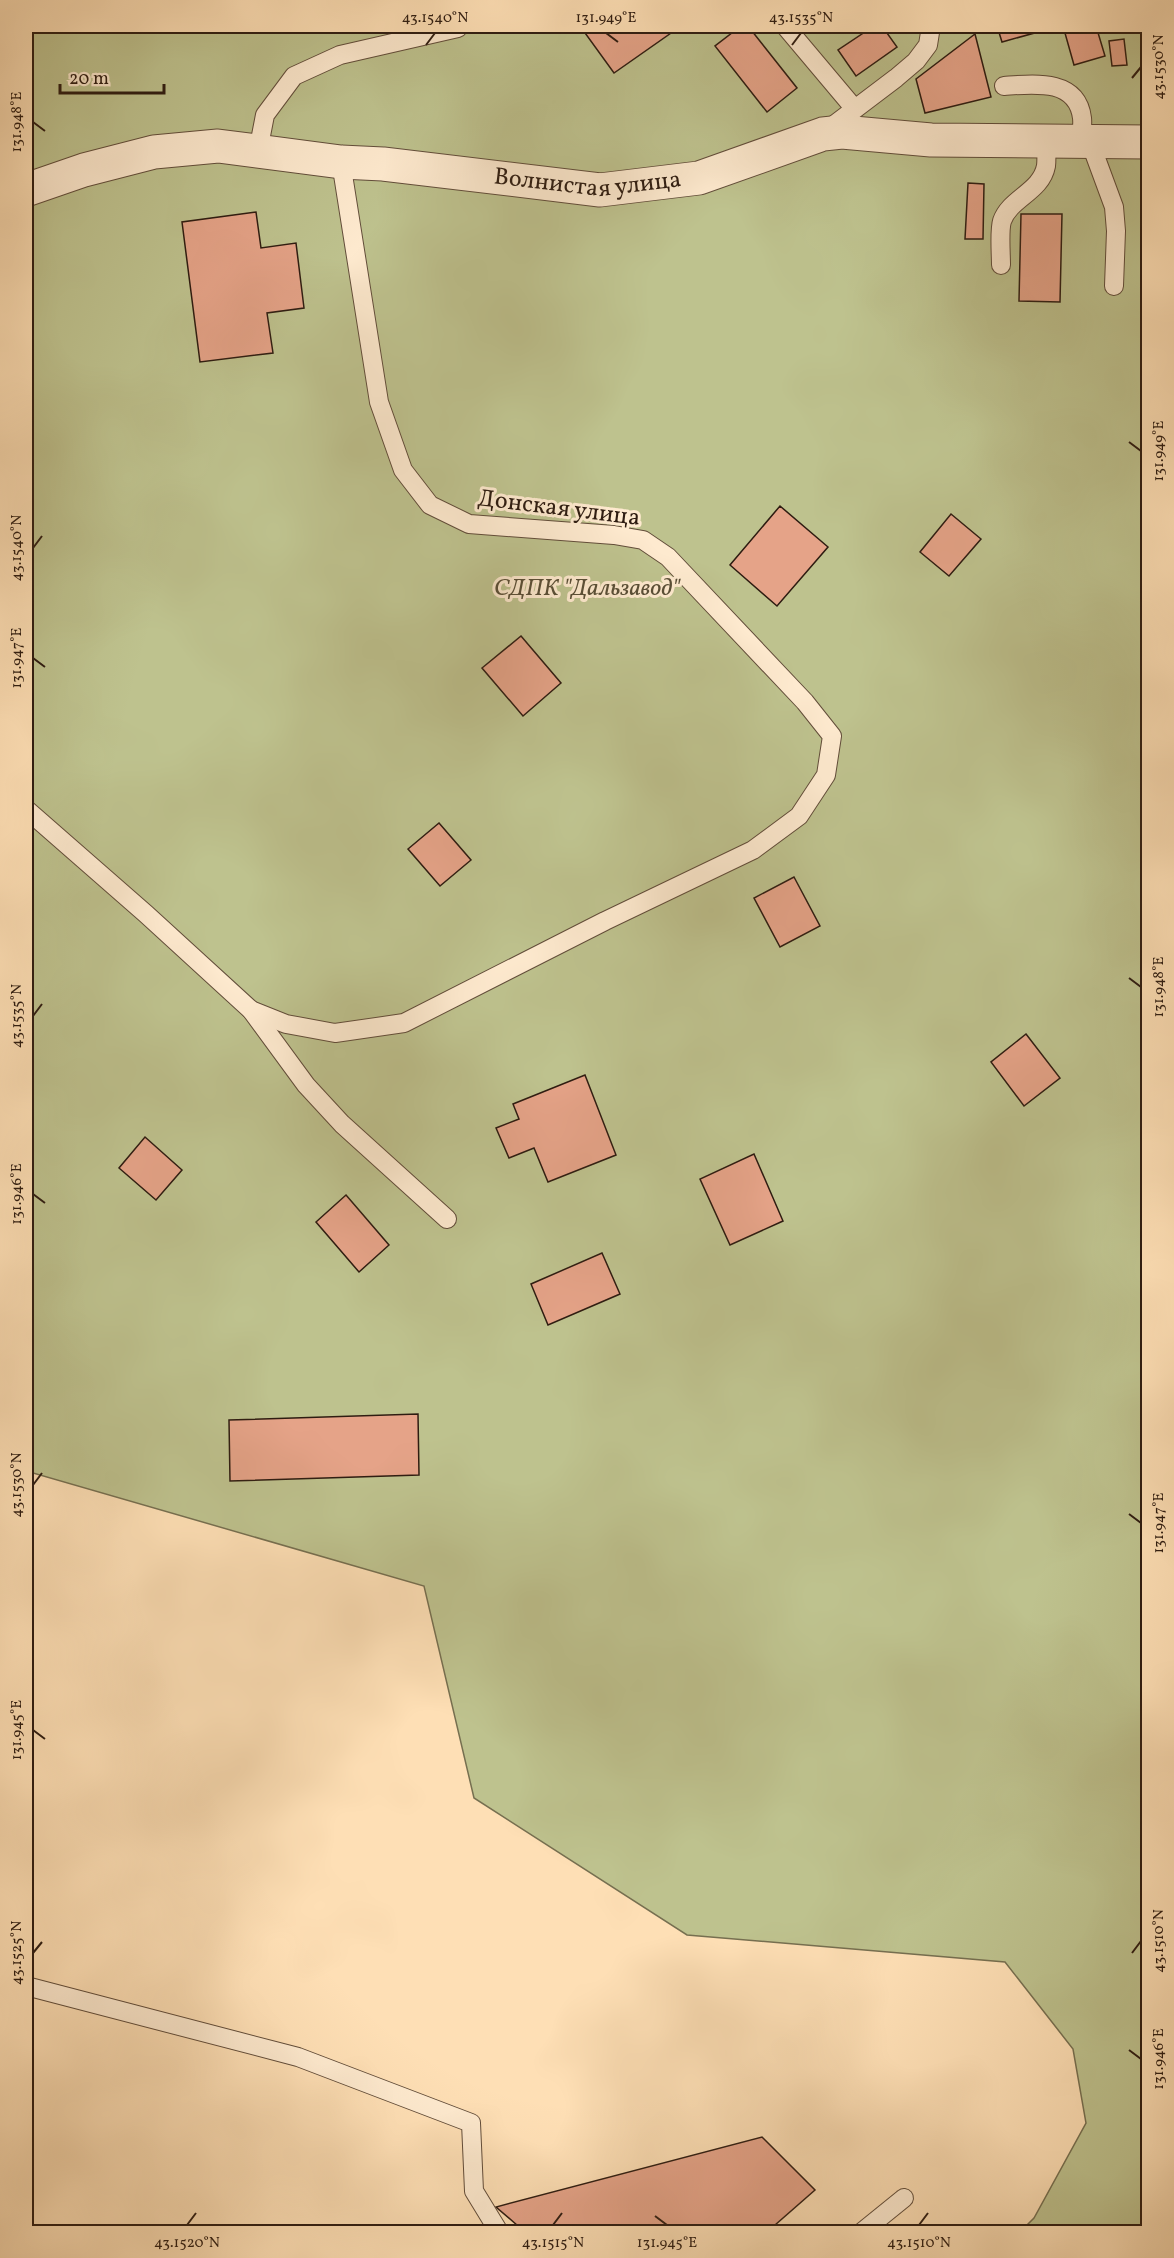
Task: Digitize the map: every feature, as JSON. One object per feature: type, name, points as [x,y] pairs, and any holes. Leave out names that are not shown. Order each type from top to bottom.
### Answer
[{"type":"street","name":"Волнистая улица","points":[[26,190],[84,170],[154,152],[218,146],[341,162],[383,164],[600,190],[699,178],[823,134],[842,132],[932,140],[1149,142]]},
{"type":"lane","points":[[785,26],[854,108]]},
{"type":"lane","points":[[823,134],[915,61],[928,45],[931,26]]},
{"type":"lane","points":[[258,151],[265,115],[294,76],[340,55],[458,28]]},
{"type":"lane","points":[[1004,86],[1045,83],[1063,90],[1079,107],[1085,142],[1114,207],[1116,231],[1114,286]]},
{"type":"lane","points":[[1001,264],[1002,221],[1016,202],[1034,188],[1042,176],[1046,166],[1046,142]]},
{"type":"lane","name":"Донская улица","points":[[251,1010],[286,1024],[335,1033],[404,1023],[605,921],[753,850],[799,816],[826,775],[832,736],[805,702],[668,557],[643,540],[469,524],[430,505],[403,470],[379,402],[341,162]]},
{"type":"lane","points":[[26,809],[251,1010],[306,1086],[342,1124],[447,1219]]},
{"type":"lane","points":[[26,1986],[298,2057],[471,2123],[474,2191],[499,2232]]},
{"type":"lane","points":[[862,2232],[904,2198]]},
{"type":"green space","name":"СДПК \"Дальзавод\"","points":[[26,26],[1148,26],[1148,2232],[1020,2232],[1034,2218],[1086,2123],[1073,2049],[1005,1962],[687,1935],[474,1798],[424,1586],[26,1471]]},
{"type":"building","points":[[580,26],[681,26],[614,73]]},
{"type":"building","points":[[741,26],[748,26],[797,88],[767,112],[715,46]]},
{"type":"building","points":[[874,26],[882,26],[897,47],[856,76],[838,50]]},
{"type":"building","points":[[997,26],[1060,26],[1002,42]]},
{"type":"building","points":[[1063,26],[1096,26],[1105,56],[1074,65]]},
{"type":"building","points":[[975,34],[991,97],[925,113],[916,79]]},
{"type":"building","points":[[1124,39],[1127,65],[1112,66],[1109,41]]},
{"type":"building","points":[[968,183],[984,184],[983,239],[965,239]]},
{"type":"building","points":[[256,212],[261,248],[296,243],[304,308],[267,313],[273,353],[200,362],[182,222]]},
{"type":"building","points":[[1021,214],[1062,214],[1060,302],[1019,301]]},
{"type":"building","points":[[780,506],[828,547],[777,606],[730,565]]},
{"type":"building","points":[[951,514],[981,539],[949,576],[920,552]]},
{"type":"building","points":[[521,636],[561,683],[523,716],[482,668]]},
{"type":"building","points":[[439,823],[471,860],[440,886],[408,849]]},
{"type":"building","points":[[794,877],[820,926],[780,947],[754,898]]},
{"type":"building","points":[[1026,1034],[1060,1078],[1024,1106],[991,1062]]},
{"type":"building","points":[[585,1075],[616,1155],[548,1182],[534,1148],[509,1158],[496,1128],[519,1119],[513,1104]]},
{"type":"building","points":[[145,1137],[182,1170],[156,1200],[119,1168]]},
{"type":"building","points":[[754,1154],[783,1221],[730,1245],[700,1179]]},
{"type":"building","points":[[346,1195],[389,1245],[359,1272],[316,1222]]},
{"type":"building","points":[[602,1253],[620,1294],[548,1325],[531,1284]]},
{"type":"building","points":[[418,1414],[419,1475],[230,1481],[229,1420]]},
{"type":"building","points":[[762,2137],[815,2190],[767,2232],[525,2232],[496,2207]]}]
